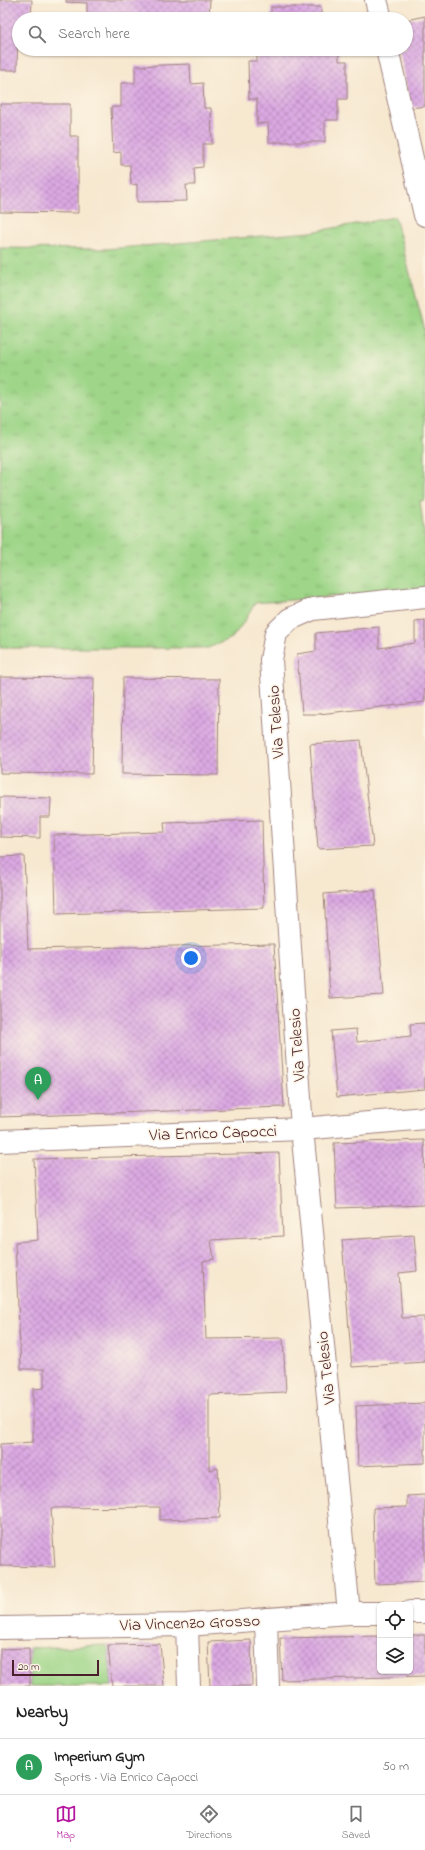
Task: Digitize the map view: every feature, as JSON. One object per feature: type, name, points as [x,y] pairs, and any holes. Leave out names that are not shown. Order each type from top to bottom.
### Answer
[{"type":"street","points":[[376,0],[379,12]]},
{"type":"street","points":[[390,56],[425,215]]},
{"type":"street","name":"Via Telesio","points":[[349,1613],[302,1129],[271,660],[276,632],[290,619],[313,609],[425,597]]},
{"type":"street","name":"Via Enrico Capocci","points":[[0,1141],[302,1129],[425,1118]]},
{"type":"street","points":[[413,1612],[425,1612]]},
{"type":"street","name":"Via Vincenzo Grosso","points":[[0,1628],[186,1625],[349,1613],[377,1613]]},
{"type":"street","points":[[266,1619],[268,1686]]},
{"type":"street","points":[[186,1625],[189,1686]]},
{"type":"green space","points":[[395,217],[425,331],[425,500],[420,501],[425,541],[425,589],[255,603],[246,619],[232,638],[208,648],[0,648],[0,248],[106,249],[311,232]]},
{"type":"green space","points":[[108,1645],[112,1686],[30,1686],[29,1648]]},
{"type":"building","points":[[0,0],[32,0],[31,12],[12,12],[12,56],[17,56],[17,70],[0,70]]},
{"type":"building","points":[[66,0],[210,0],[209,12],[87,12],[87,3],[66,2]]},
{"type":"building","points":[[271,7],[321,7],[321,12],[271,12]]},
{"type":"building","points":[[425,16],[425,106],[411,108],[400,56],[413,56],[413,19]]},
{"type":"building","points":[[257,56],[339,56],[339,61],[347,61],[347,99],[338,99],[338,120],[325,120],[325,142],[269,142],[268,123],[257,124],[257,99],[249,99],[248,61],[257,61]]},
{"type":"building","points":[[190,64],[191,84],[203,83],[204,108],[211,108],[212,144],[203,144],[203,167],[194,168],[195,185],[186,185],[187,201],[137,202],[137,184],[131,185],[130,165],[121,165],[121,152],[113,153],[111,107],[121,107],[121,83],[135,83],[135,66]]},
{"type":"building","points":[[0,104],[70,104],[70,136],[78,136],[78,213],[0,212]]},
{"type":"building","points":[[425,620],[425,702],[319,714],[302,714],[297,654],[316,651],[316,633],[379,627],[379,648],[415,643],[415,621]]},
{"type":"building","points":[[0,677],[94,678],[92,774],[0,773]]},
{"type":"building","points":[[123,678],[219,679],[218,775],[122,774]]},
{"type":"building","points":[[361,740],[373,846],[318,849],[310,744]]},
{"type":"building","points":[[0,797],[51,798],[50,817],[40,817],[40,838],[0,837]]},
{"type":"building","points":[[262,820],[264,908],[56,914],[54,835],[165,832],[164,823]]},
{"type":"building","points":[[24,856],[28,949],[274,944],[284,1107],[0,1117],[0,857]]},
{"type":"building","points":[[375,890],[384,995],[330,998],[324,894]]},
{"type":"building","points":[[425,1023],[425,1089],[337,1097],[331,1031],[356,1029],[357,1042],[411,1036],[410,1024]]},
{"type":"building","points":[[424,1140],[425,1205],[337,1208],[334,1143]]},
{"type":"building","points":[[279,1153],[283,1236],[211,1240],[214,1259],[203,1261],[206,1339],[283,1338],[286,1392],[209,1395],[209,1470],[218,1468],[220,1518],[160,1520],[160,1507],[51,1508],[55,1567],[0,1566],[0,1444],[33,1442],[33,1389],[44,1388],[44,1369],[21,1369],[15,1242],[38,1240],[34,1159]]},
{"type":"building","points":[[414,1235],[417,1271],[399,1273],[402,1318],[424,1317],[425,1362],[352,1367],[342,1240]]},
{"type":"building","points":[[425,1403],[425,1463],[358,1466],[356,1406]]},
{"type":"building","points":[[425,1495],[425,1582],[375,1584],[373,1508],[407,1507],[407,1496]]},
{"type":"building","points":[[413,1635],[425,1635],[425,1676],[282,1680],[280,1638],[377,1636],[377,1674],[413,1674]]},
{"type":"building","points":[[251,1640],[252,1686],[210,1686],[208,1642]]},
{"type":"building","points":[[160,1644],[164,1686],[112,1686],[108,1645]]},
{"type":"building","points":[[29,1648],[30,1686],[0,1686],[0,1649]]},
{"type":"place","name":"Imperium Gym","points":[[38,1100]]}]
